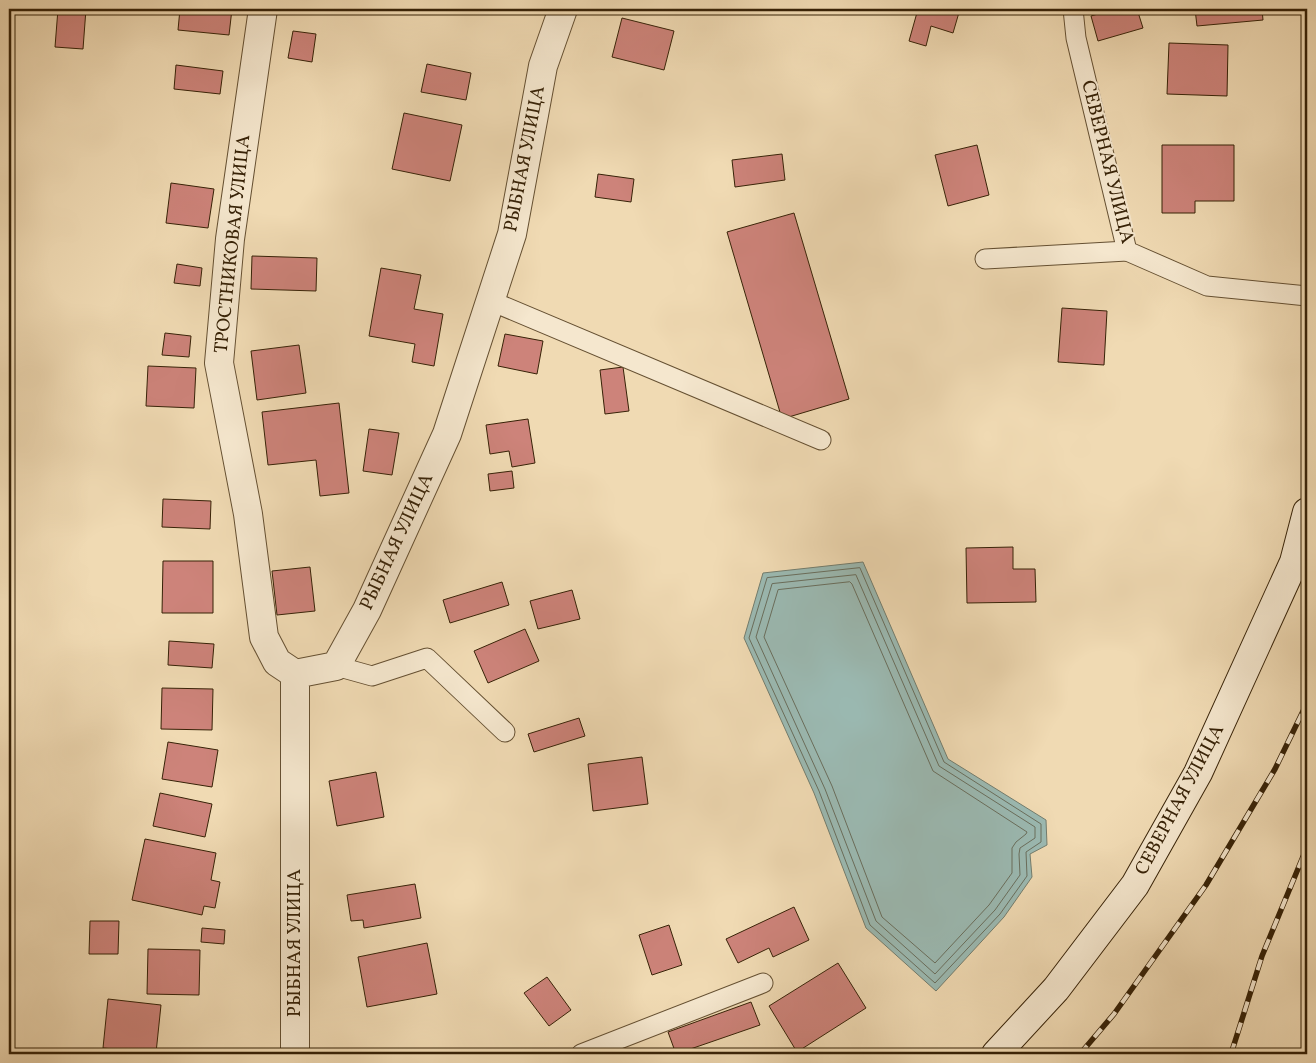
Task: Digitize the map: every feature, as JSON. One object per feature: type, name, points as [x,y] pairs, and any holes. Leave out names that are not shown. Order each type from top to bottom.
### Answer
[{"type":"street","name":"ТРОСТНИКОВАЯ УЛИЦА","points":[[263,9],[230,239],[219,363],[248,514],[264,637],[277,662],[295,674]]},
{"type":"street","name":"РЫБНАЯ УЛИЦА","points":[[336,666],[367,610],[447,434],[512,234],[543,66],[563,9]]},
{"type":"street","name":"СЕВЕРНАЯ УЛИЦА","points":[[996,1054],[1056,989],[1135,885],[1198,773],[1294,562],[1307,512]]},
{"type":"street","points":[[295,674],[336,666]]},
{"type":"street","name":"РЫБНАЯ УЛИЦА","points":[[295,674],[295,1054]]},
{"type":"lane","name":"СЕВЕРНАЯ УЛИЦА","points":[[1073,9],[1076,38],[1127,250],[1207,286],[1307,296]]},
{"type":"lane","points":[[985,258],[1127,250]]},
{"type":"lane","points":[[490,301],[821,440]]},
{"type":"lane","points":[[336,666],[372,676],[426,658],[505,732]]},
{"type":"lane","points":[[581,1054],[763,983]]},
{"type":"water","points":[[863,562],[948,759],[1046,820],[1047,845],[1030,854],[1032,877],[1004,917],[936,991],[866,928],[814,793],[744,638],[763,573]]},
{"type":"building","points":[[58,9],[86,9],[83,49],[55,47]]},
{"type":"building","points":[[180,9],[232,9],[229,35],[178,30]]},
{"type":"building","points":[[426,9],[448,9],[446,14]]},
{"type":"building","points":[[918,9],[960,9],[953,33],[931,26],[926,46],[909,41]]},
{"type":"building","points":[[1115,9],[1137,9],[1143,28],[1098,41],[1091,16]]},
{"type":"building","points":[[1195,9],[1262,9],[1263,20],[1197,26]]},
{"type":"building","points":[[622,18],[674,31],[664,70],[612,57]]},
{"type":"building","points":[[293,31],[316,34],[312,62],[288,58]]},
{"type":"building","points":[[1169,43],[1228,45],[1227,96],[1167,94]]},
{"type":"building","points":[[427,64],[471,73],[466,100],[421,92]]},
{"type":"building","points":[[176,65],[223,71],[220,94],[174,89]]},
{"type":"building","points":[[404,113],[462,125],[450,181],[392,169]]},
{"type":"building","points":[[977,145],[989,195],[948,206],[935,155]]},
{"type":"building","points":[[1162,145],[1234,145],[1234,201],[1195,201],[1195,213],[1162,213]]},
{"type":"building","points":[[782,154],[785,180],[735,187],[732,160]]},
{"type":"building","points":[[598,174],[634,179],[631,202],[595,197]]},
{"type":"building","points":[[171,183],[214,189],[208,228],[166,223]]},
{"type":"building","points":[[794,213],[849,399],[782,419],[727,232]]},
{"type":"building","points":[[252,256],[317,258],[316,291],[251,289]]},
{"type":"building","points":[[177,264],[202,268],[200,286],[174,283]]},
{"type":"building","points":[[381,268],[421,275],[414,309],[443,314],[434,366],[412,362],[415,344],[369,336]]},
{"type":"building","points":[[1062,308],[1107,311],[1104,365],[1058,362]]},
{"type":"building","points":[[165,333],[191,336],[189,357],[162,355]]},
{"type":"building","points":[[505,334],[543,341],[537,374],[498,366]]},
{"type":"building","points":[[299,345],[306,393],[257,400],[251,351]]},
{"type":"building","points":[[148,366],[196,368],[194,408],[146,406]]},
{"type":"building","points":[[623,367],[629,411],[605,414],[600,370]]},
{"type":"building","points":[[339,403],[349,493],[320,496],[316,460],[268,465],[262,412]]},
{"type":"building","points":[[528,419],[535,463],[512,467],[509,451],[490,454],[486,425]]},
{"type":"building","points":[[369,429],[399,433],[392,475],[363,471]]},
{"type":"building","points":[[512,471],[514,488],[490,491],[488,474]]},
{"type":"building","points":[[163,499],[211,501],[210,529],[162,527]]},
{"type":"building","points":[[1013,547],[1013,569],[1035,569],[1036,602],[967,603],[966,548]]},
{"type":"building","points":[[163,561],[213,561],[213,613],[162,613]]},
{"type":"building","points":[[310,567],[315,611],[277,615],[272,571]]},
{"type":"building","points":[[502,582],[509,605],[450,623],[443,600]]},
{"type":"building","points":[[572,590],[580,619],[538,629],[530,601]]},
{"type":"building","points":[[525,629],[539,661],[488,683],[474,651]]},
{"type":"building","points":[[169,641],[214,644],[212,668],[168,665]]},
{"type":"building","points":[[162,688],[213,689],[212,730],[161,729]]},
{"type":"building","points":[[579,718],[585,736],[534,752],[528,734]]},
{"type":"building","points":[[168,742],[218,750],[212,787],[162,779]]},
{"type":"building","points":[[642,757],[648,804],[593,811],[588,764]]},
{"type":"building","points":[[376,772],[384,817],[337,826],[329,781]]},
{"type":"building","points":[[160,793],[212,804],[205,837],[153,826]]},
{"type":"building","points":[[145,839],[216,853],[211,880],[220,882],[215,908],[204,906],[202,915],[132,900]]},
{"type":"building","points":[[415,884],[421,918],[364,928],[363,920],[351,921],[347,895]]},
{"type":"building","points":[[794,907],[809,940],[773,957],[769,948],[738,963],[726,939]]},
{"type":"building","points":[[90,921],[119,921],[118,954],[89,954]]},
{"type":"building","points":[[669,925],[682,965],[652,975],[639,935]]},
{"type":"building","points":[[202,928],[225,930],[224,944],[201,942]]},
{"type":"building","points":[[427,943],[437,994],[367,1007],[358,957]]},
{"type":"building","points":[[148,949],[200,950],[199,995],[147,994]]},
{"type":"building","points":[[838,963],[866,1008],[797,1052],[769,1006]]},
{"type":"building","points":[[547,977],[571,1010],[549,1026],[524,993]]},
{"type":"building","points":[[108,999],[161,1005],[156,1053],[103,1048]]},
{"type":"building","points":[[751,1002],[760,1025],[676,1054],[668,1032]]},
{"type":"railway","points":[[1080,1054],[1114,1014],[1206,885],[1275,769],[1307,703]]},
{"type":"railway","points":[[1231,1054],[1262,956],[1307,847]]},
{"type":"railway","points":[[1305,1054],[1307,1045]]}]
